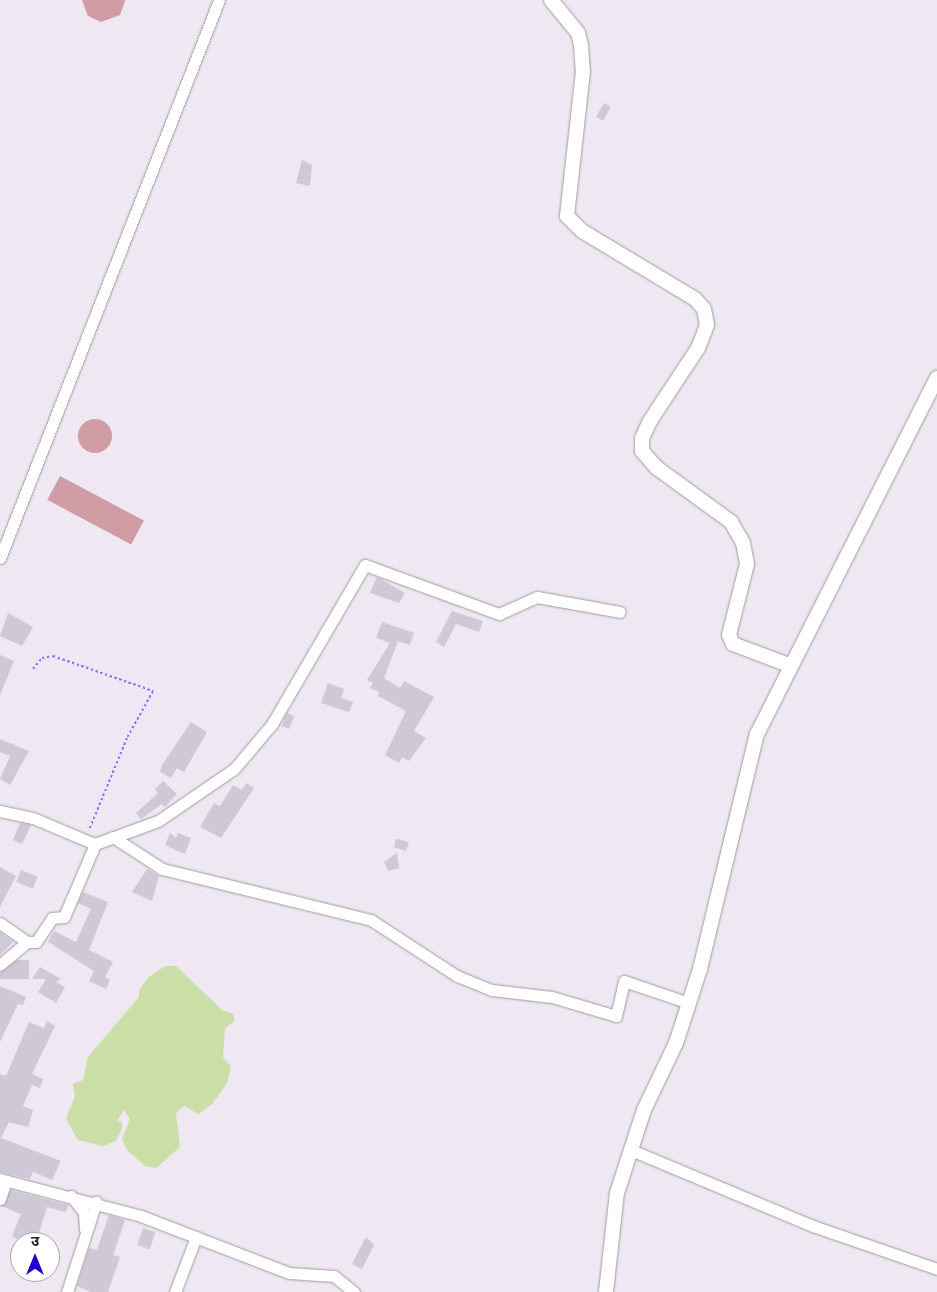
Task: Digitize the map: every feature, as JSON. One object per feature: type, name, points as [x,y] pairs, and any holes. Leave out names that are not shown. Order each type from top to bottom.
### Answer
[{"type":"street","points":[[0,558],[219,0]]},
{"type":"street","points":[[551,0],[578,33],[583,71],[567,216],[582,231],[694,299],[704,309],[707,325],[698,348],[650,421],[642,438],[642,450],[657,468],[731,522],[743,543],[747,564],[729,635],[733,644],[789,665]]},
{"type":"street","points":[[606,1292],[617,1193],[631,1150],[689,1003],[757,734],[789,665],[814,628],[844,560],[937,378]]},
{"type":"street","points":[[0,811],[33,818],[90,842],[114,837],[158,821],[234,769],[272,724],[365,565],[499,614],[537,597],[620,612]]},
{"type":"street","points":[[114,837],[162,869],[371,920],[457,976],[492,990],[552,997],[616,1016],[624,981],[689,1003]]},
{"type":"street","points":[[0,923],[27,942],[36,942],[52,918],[64,917],[90,842]]},
{"type":"street","points":[[0,965],[27,942]]},
{"type":"street","points":[[631,1150],[813,1226],[937,1269]]},
{"type":"street","points":[[0,1199],[3,1180],[96,1202],[289,1273],[334,1276],[354,1292]]},
{"type":"street","points":[[71,1196],[84,1212],[85,1238]]},
{"type":"street","points":[[67,1292],[96,1202]]},
{"type":"street","points":[[175,1292],[196,1238]]},
{"type":"path","points":[[33,669],[42,658],[53,656],[153,691],[127,738],[90,842]]},
{"type":"shaded area","points":[[82,0],[125,1],[120,15],[101,22],[88,16]]},
{"type":"shaded area","points":[[95,419],[107,424],[112,436],[107,448],[95,453],[83,448],[78,436],[83,424]]},
{"type":"shaded area","points":[[60,476],[144,521],[131,544],[47,500]]},
{"type":"shaded area","points":[[165,966],[176,966],[222,1010],[233,1014],[235,1021],[225,1028],[223,1058],[231,1066],[227,1083],[213,1103],[199,1114],[184,1106],[176,1113],[180,1147],[156,1168],[145,1166],[127,1150],[122,1139],[130,1119],[124,1110],[117,1121],[122,1122],[122,1128],[116,1141],[102,1146],[78,1140],[66,1119],[75,1096],[73,1084],[83,1080],[88,1057],[139,997],[139,990],[149,977]]},
{"type":"building","points":[[604,103],[611,107],[603,121],[596,117]]},
{"type":"building","points":[[302,160],[312,165],[310,186],[296,183]]},
{"type":"building","points":[[377,577],[405,593],[399,603],[370,593]]},
{"type":"building","points":[[452,611],[483,621],[479,632],[456,624],[444,647],[436,642]]},
{"type":"building","points":[[8,613],[33,627],[22,646],[0,636]]},
{"type":"building","points":[[382,622],[414,633],[410,645],[398,641],[384,678],[400,688],[404,681],[434,697],[414,731],[426,738],[409,761],[402,757],[399,763],[385,755],[406,711],[378,696],[379,692],[370,688],[373,683],[367,680],[390,643],[376,638]]},
{"type":"building","points":[[0,655],[14,661],[0,695]]},
{"type":"building","points":[[328,683],[344,689],[341,698],[353,702],[349,712],[321,703]]},
{"type":"building","points":[[287,713],[294,716],[289,729],[282,726]]},
{"type":"building","points":[[191,722],[207,732],[184,772],[177,768],[171,778],[160,772],[162,765]]},
{"type":"building","points":[[0,739],[29,751],[10,785],[0,779],[10,756],[0,752]]},
{"type":"building","points":[[163,781],[177,794],[165,807],[162,804],[141,819],[136,813],[158,793],[155,789]]},
{"type":"building","points":[[246,783],[254,788],[221,838],[200,827],[214,803],[220,806],[233,785],[242,790]]},
{"type":"building","points":[[20,823],[31,825],[22,844],[13,840]]},
{"type":"building","points":[[170,833],[176,838],[178,833],[191,838],[185,854],[165,845]]},
{"type":"building","points":[[396,839],[409,842],[406,851],[394,847]]},
{"type":"building","points":[[397,853],[399,868],[388,871],[384,862]]},
{"type":"building","points":[[0,867],[16,876],[0,907]]},
{"type":"building","points":[[147,869],[159,876],[152,901],[132,892]]},
{"type":"building","points":[[21,870],[38,877],[33,889],[16,882]]},
{"type":"building","points":[[83,892],[108,902],[89,950],[113,962],[105,977],[110,980],[106,989],[89,981],[94,971],[48,942],[54,931],[76,942],[91,909],[78,903]]},
{"type":"building","points":[[0,932],[13,942],[0,955]]},
{"type":"building","points":[[17,960],[29,960],[29,979],[0,979],[0,972]]},
{"type":"building","points":[[40,967],[61,979],[56,982],[65,987],[56,1003],[38,992],[46,979],[32,979]]},
{"type":"building","points":[[0,986],[26,997],[23,1005],[18,1004],[0,1042]]},
{"type":"building","points":[[47,1021],[55,1026],[32,1074],[43,1079],[40,1088],[32,1085],[23,1106],[33,1110],[28,1127],[9,1122],[1,1138],[61,1161],[52,1180],[33,1172],[30,1179],[0,1172],[0,1074],[6,1076],[29,1022],[44,1028]]},
{"type":"building","points":[[11,1190],[68,1205],[66,1212],[47,1207],[39,1232],[14,1232],[21,1214],[1,1206]]},
{"type":"building","points":[[109,1215],[125,1220],[113,1255],[120,1257],[108,1292],[91,1292],[77,1286],[89,1248],[97,1250]]},
{"type":"building","points":[[143,1228],[155,1232],[150,1249],[137,1245]]},
{"type":"building","points":[[366,1237],[374,1245],[362,1269],[352,1264]]}]
